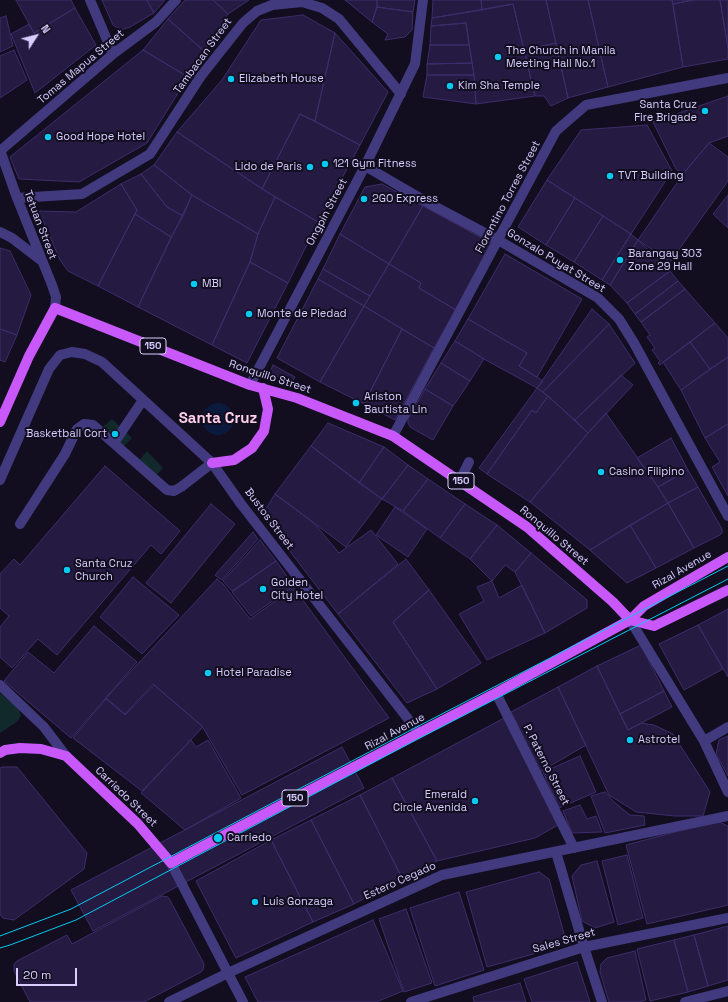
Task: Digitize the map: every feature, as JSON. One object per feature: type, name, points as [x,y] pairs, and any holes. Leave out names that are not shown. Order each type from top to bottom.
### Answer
[{"type":"main road","name":"Ronquillo Street","points":[[55,308],[250,385],[297,398],[393,436],[460,480],[527,527],[613,602],[630,620]]},
{"type":"main road","points":[[0,422],[29,356],[55,308]]},
{"type":"main road","points":[[212,463],[234,460],[252,448],[264,431],[268,409],[263,388]]},
{"type":"main road","name":"Rizal Avenue","points":[[171,863],[496,694],[630,620],[644,606],[728,557]]},
{"type":"main road","points":[[630,620],[654,626],[728,590]]},
{"type":"main road","name":"Carriedo Street","points":[[0,752],[20,748],[41,749],[66,756],[138,824],[171,863]]},
{"type":"street","points":[[90,0],[113,54]]},
{"type":"street","name":"Tomas Mapua Street","points":[[0,151],[113,54],[156,22],[176,0]]},
{"type":"street","name":"Ongpin Street","points":[[250,385],[365,166],[415,64],[424,0]]},
{"type":"street","name":"Tambacan Street","points":[[17,198],[82,194],[150,154],[200,76],[242,23],[257,11],[272,5],[302,2],[322,8],[339,19],[401,94]]},
{"type":"street","name":"Florentino Torres Street","points":[[393,436],[556,131],[586,105],[728,78]]},
{"type":"street","name":"Tetuan Street","points":[[0,151],[56,297],[55,308]]},
{"type":"street","name":"Gonzalo Puyat Street","points":[[365,166],[598,298],[619,319],[634,344],[728,516]]},
{"type":"street","points":[[0,232],[12,238],[42,261]]},
{"type":"street","name":"Bustos Street","points":[[0,480],[49,369],[60,355],[72,352],[85,354],[102,362],[212,463],[241,504],[419,733]]},
{"type":"street","points":[[114,443],[143,400]]},
{"type":"street","points":[[20,524],[65,454],[77,429],[84,424],[93,425],[167,490],[174,491],[181,487],[212,463]]},
{"type":"street","points":[[460,480],[469,462]]},
{"type":"street","name":"Ronquillo Street","points":[[630,620],[704,741],[728,792]]},
{"type":"street","points":[[0,686],[44,727],[66,756]]},
{"type":"street","name":"P. Paterno Street","points":[[496,694],[574,848]]},
{"type":"street","points":[[704,741],[728,728]]},
{"type":"street","name":"Estero Cegado","points":[[169,1002],[228,973],[442,875],[728,816]]},
{"type":"street","points":[[556,852],[602,1002]]},
{"type":"street","name":"Carriedo Street","points":[[171,863],[243,1002]]},
{"type":"street","name":"Sales Street","points":[[411,1002],[584,947],[728,918]]},
{"type":"street","points":[[685,1002],[728,991]]},
{"type":"green space","name":"Basketball Cort","points":[[112,419],[132,438],[119,451],[98,431]]},
{"type":"green space","points":[[147,451],[163,468],[152,480],[135,465]]},
{"type":"green space","points":[[0,693],[18,708],[21,715],[18,721],[0,733]]},
{"type":"water","points":[[215,403],[221,403],[231,410],[234,419],[233,425],[227,432],[221,435],[215,435],[205,428],[202,422],[202,416],[209,406]]},
{"type":"building","points":[[16,0],[71,0],[75,8],[34,33]]},
{"type":"building","points":[[102,0],[147,0],[154,13],[130,27],[121,30],[113,25]]},
{"type":"building","points":[[147,0],[165,0],[154,13]]},
{"type":"building","points":[[185,0],[213,0],[228,14],[204,51],[168,19]]},
{"type":"building","points":[[213,0],[249,0],[228,14]]},
{"type":"building","points":[[345,0],[377,0],[377,7],[372,22]]},
{"type":"building","points":[[377,0],[415,0],[413,12],[377,7]]},
{"type":"building","points":[[433,0],[481,0],[482,10],[432,18]]},
{"type":"building","points":[[481,0],[546,0],[556,43],[524,50],[513,4],[482,10]]},
{"type":"building","points":[[546,0],[588,0],[608,87],[568,98]]},
{"type":"building","points":[[588,0],[672,0],[683,67],[608,87]]},
{"type":"building","points":[[672,0],[693,0],[673,4]]},
{"type":"building","points":[[693,0],[720,0],[728,48],[728,59],[683,67],[673,4]]},
{"type":"building","points":[[720,0],[728,0],[728,48]]},
{"type":"building","name":"The Church in Manila Meeting Hall No.1","points":[[513,4],[535,96],[476,104],[474,75],[466,23],[431,26],[432,18]]},
{"type":"building","points":[[377,7],[413,12],[412,30],[405,37],[385,40],[388,34],[372,22]]},
{"type":"building","points":[[75,8],[96,45],[35,93],[11,34],[29,24],[34,33]]},
{"type":"building","points":[[303,15],[335,33],[315,121],[300,114],[262,189],[177,132],[222,80],[261,20]]},
{"type":"building","points":[[6,16],[13,46],[0,52],[0,18]]},
{"type":"building","points":[[168,19],[204,51],[188,77],[143,50]]},
{"type":"building","points":[[466,23],[469,45],[430,45],[431,26]]},
{"type":"building","points":[[335,33],[388,92],[360,145],[315,121]]},
{"type":"building","points":[[556,43],[568,98],[551,106],[544,96],[535,96],[524,50]]},
{"type":"building","points":[[430,45],[469,45],[472,63],[427,64]]},
{"type":"building","points":[[14,50],[27,80],[0,98],[0,56]]},
{"type":"building","points":[[143,50],[188,77],[147,143],[79,182],[19,179],[10,157]]},
{"type":"building","points":[[472,63],[474,75],[427,75],[427,64]]},
{"type":"building","name":"Kim Sha Temple","points":[[427,75],[474,75],[476,104],[423,97]]},
{"type":"building","points":[[728,96],[728,136],[709,143],[683,174],[676,169],[653,122]]},
{"type":"building","name":"Lido de Paris","points":[[300,114],[360,145],[318,222],[262,189]]},
{"type":"building","name":"TVT Building","points":[[647,125],[672,171],[631,234],[547,180],[581,130]]},
{"type":"building","points":[[177,132],[275,197],[258,234],[192,195],[154,165]]},
{"type":"building","points":[[709,143],[728,157],[728,181],[670,262],[638,240],[683,174]]},
{"type":"building","points":[[154,165],[192,195],[183,216],[167,207],[141,174]]},
{"type":"building","points":[[141,174],[167,207],[183,216],[171,237],[135,214],[137,210],[121,184]]},
{"type":"building","points":[[547,180],[575,198],[546,245],[518,227]]},
{"type":"building","points":[[121,184],[137,210],[98,286],[68,271],[60,260],[39,211],[76,212]]},
{"type":"building","points":[[382,184],[423,206],[389,264],[340,234],[365,187]]},
{"type":"building","name":"MBI","points":[[192,195],[258,234],[250,262],[212,345],[138,307]]},
{"type":"building","points":[[728,195],[728,228],[713,214]]},
{"type":"building","points":[[275,197],[318,222],[288,283],[250,262],[258,234]]},
{"type":"building","points":[[575,198],[603,216],[574,262],[546,245]]},
{"type":"building","points":[[423,206],[493,244],[456,310],[419,288],[421,283],[389,264]]},
{"type":"building","points":[[135,214],[171,237],[138,307],[98,286]]},
{"type":"building","points":[[603,216],[631,234],[602,280],[574,262]]},
{"type":"building","points":[[340,234],[389,264],[370,296],[323,269]]},
{"type":"building","name":"Barangay 303 Zone 29 Hall","points":[[631,234],[638,240],[610,285],[602,280]]},
{"type":"building","points":[[638,240],[670,271],[627,303],[610,285]]},
{"type":"building","points":[[0,248],[10,251],[31,295],[17,335],[0,329]]},
{"type":"building","points":[[505,254],[582,299],[537,377],[519,366],[527,353],[468,319]]},
{"type":"building","name":"Monte de Piedad","points":[[250,262],[288,283],[247,363],[212,345]]},
{"type":"building","points":[[389,264],[421,283],[419,288],[456,310],[434,348],[364,306]]},
{"type":"building","points":[[323,269],[370,296],[364,306],[318,279]]},
{"type":"building","points":[[670,271],[678,281],[635,314],[627,303]]},
{"type":"building","points":[[318,279],[364,306],[320,382],[277,358]]},
{"type":"building","points":[[678,281],[685,289],[641,322],[635,314]]},
{"type":"building","points":[[685,289],[715,323],[660,365],[658,363],[660,361],[652,350],[655,348],[647,337],[650,335],[641,322]]},
{"type":"building","points":[[364,306],[402,329],[364,404],[320,382]]},
{"type":"building","points":[[592,309],[609,324],[543,392],[537,388]]},
{"type":"building","points":[[468,319],[527,353],[519,366],[543,381],[537,388],[455,341]]},
{"type":"building","points":[[715,323],[728,338],[728,357],[710,369],[690,342]]},
{"type":"building","points":[[609,324],[635,363],[575,420],[543,392]]},
{"type":"building","points":[[0,329],[17,335],[5,362],[0,360]]},
{"type":"building","points":[[402,329],[434,348],[395,420],[364,404]]},
{"type":"building","points":[[455,341],[484,359],[470,381],[441,363]]},
{"type":"building","points":[[690,342],[710,369],[681,390],[663,362]]},
{"type":"building","points":[[728,357],[728,424],[705,438],[681,390]]},
{"type":"building","points":[[441,363],[470,381],[453,406],[425,389]]},
{"type":"building","points":[[273,365],[295,377],[291,384],[270,372]]},
{"type":"building","points":[[621,375],[633,385],[588,433],[575,420]]},
{"type":"building","points":[[537,388],[548,396],[536,413],[532,410],[487,474],[479,468]]},
{"type":"building","points":[[425,389],[453,406],[433,440],[410,427],[408,423],[408,419]]},
{"type":"building","points":[[548,396],[588,433],[530,502],[487,474],[532,410],[536,413]]},
{"type":"building","name":"Casino Filipino","points":[[606,413],[668,503],[590,550],[530,502]]},
{"type":"building","points":[[328,423],[384,447],[359,483],[311,446]]},
{"type":"building","points":[[728,424],[728,496],[712,467],[720,462],[705,438]]},
{"type":"building","points":[[671,438],[688,470],[658,487],[637,458]]},
{"type":"building","points":[[311,446],[382,499],[346,547],[275,494]]},
{"type":"building","points":[[384,447],[408,465],[382,499],[359,483]]},
{"type":"building","points":[[408,465],[428,479],[403,511],[382,499]]},
{"type":"building","name":"Santa Cruz Church","points":[[105,466],[180,531],[161,554],[151,545],[57,655],[38,639],[12,668],[0,657],[0,627],[9,616],[0,608],[0,574],[14,559],[20,565]]},
{"type":"building","points":[[688,470],[698,487],[668,503],[658,487]]},
{"type":"building","points":[[428,479],[465,504],[440,538],[403,511]]},
{"type":"building","points":[[698,487],[722,529],[722,533],[694,548],[668,503]]},
{"type":"building","points":[[275,494],[314,523],[339,553],[371,530],[398,564],[338,614],[262,515]]},
{"type":"building","points":[[668,503],[694,548],[656,568],[630,525]]},
{"type":"building","points":[[211,504],[235,524],[171,603],[146,583]]},
{"type":"building","points":[[465,504],[497,525],[470,559],[440,538]]},
{"type":"building","points":[[395,507],[427,529],[408,557],[376,535]]},
{"type":"building","points":[[497,525],[531,553],[515,572],[505,565],[492,581],[470,559]]},
{"type":"building","points":[[630,525],[656,568],[627,583],[590,550]]},
{"type":"building","points":[[253,532],[258,539],[222,580],[215,575]]},
{"type":"building","points":[[260,540],[276,561],[232,591],[223,581]]},
{"type":"building","points":[[531,553],[587,600],[587,608],[545,633],[515,572]]},
{"type":"building","points":[[406,559],[429,590],[393,622],[437,689],[407,703],[338,614]]},
{"type":"building","name":"Golden City Hotel","points":[[276,561],[294,586],[251,616],[232,592]]},
{"type":"building","points":[[133,577],[179,615],[142,654],[100,617]]},
{"type":"building","points":[[217,579],[223,584],[250,619],[294,588],[389,718],[242,795],[202,726],[153,684],[125,714],[106,698]]},
{"type":"building","points":[[492,581],[499,598],[522,585],[545,633],[487,660],[459,614],[484,601],[477,587]]},
{"type":"building","points":[[429,590],[481,663],[437,689],[393,622]]},
{"type":"building","points":[[728,609],[728,677],[698,625]]},
{"type":"building","points":[[698,625],[723,669],[684,690],[659,644]]},
{"type":"building","points":[[94,626],[137,662],[71,738],[4,681],[28,652],[54,673]]},
{"type":"building","points":[[641,645],[664,691],[620,714],[597,666]]},
{"type":"building","name":"Astrotel","points":[[597,666],[628,730],[641,723],[654,725],[673,734],[710,792],[703,816],[675,816],[636,812],[609,795],[558,687]]},
{"type":"building","points":[[154,685],[203,727],[142,791],[73,738],[106,699],[125,715]]},
{"type":"building","points":[[558,687],[586,745],[540,772],[511,712]]},
{"type":"building","points":[[664,691],[672,707],[628,730],[620,714]]},
{"type":"building","name":"Emerald Circle Avenida","points":[[506,717],[558,825],[535,838],[437,861],[392,778]]},
{"type":"building","points":[[728,736],[728,776],[716,754],[719,740]]},
{"type":"building","points":[[191,740],[196,747],[208,740],[241,798],[185,830],[141,793]]},
{"type":"building","name":"Carriedo","points":[[342,747],[364,788],[93,931],[71,890]]},
{"type":"building","points":[[580,756],[596,792],[559,808],[543,772]]},
{"type":"building","points":[[17,767],[87,853],[84,869],[14,920],[3,918],[0,915],[0,768]]},
{"type":"building","points":[[392,778],[437,861],[402,878],[360,795]]},
{"type":"building","points":[[605,792],[614,802],[630,815],[644,816],[645,825],[605,833],[591,796]]},
{"type":"building","points":[[360,795],[402,878],[354,904],[311,820]]},
{"type":"building","points":[[580,805],[587,819],[596,816],[602,832],[572,833],[563,811]]},
{"type":"building","points":[[311,820],[354,904],[313,922],[271,840]]},
{"type":"building","points":[[717,821],[728,826],[728,905],[647,924],[626,845]]},
{"type":"building","name":"Luis Gonzaga","points":[[271,840],[313,922],[236,958],[196,881]]},
{"type":"building","points":[[627,855],[643,918],[618,925],[602,861]]},
{"type":"building","points":[[597,861],[614,922],[595,928],[582,921],[572,876],[581,865]]},
{"type":"building","points":[[539,872],[549,879],[564,934],[558,947],[487,967],[466,892]]},
{"type":"building","points":[[459,892],[484,970],[435,986],[410,908]]},
{"type":"building","points":[[162,896],[168,897],[170,900],[204,964],[201,972],[144,1002],[30,1002],[14,971],[14,964],[17,961],[67,935],[72,944]]},
{"type":"building","points":[[406,909],[432,983],[404,992],[379,919]]},
{"type":"building","points":[[373,920],[403,991],[376,1002],[258,1002],[245,977]]},
{"type":"building","points":[[728,926],[728,980],[708,986],[694,935]]},
{"type":"building","points":[[694,935],[708,986],[688,992],[674,940]]},
{"type":"building","points":[[674,940],[688,992],[650,1001],[637,949]]},
{"type":"building","points":[[635,951],[646,1000],[639,1002],[609,1002],[600,972],[601,964],[607,958]]},
{"type":"building","points":[[577,962],[590,1002],[532,1002],[524,979]]},
{"type":"building","points":[[520,983],[526,1002],[474,1002],[473,997]]},
{"type":"tram line","points":[[0,936],[71,909],[409,731],[728,566]]},
{"type":"tram line","points":[[0,948],[76,920],[414,741],[728,579]]},
{"type":"place","name":"The Church in Manila Meeting Hall No.1","points":[[498,57]]},
{"type":"place","name":"Elizabeth House","points":[[231,79]]},
{"type":"place","name":"Kim Sha Temple","points":[[450,86]]},
{"type":"place","name":"Santa Cruz Fire Brigade","points":[[705,111]]},
{"type":"place","name":"Good Hope Hotel","points":[[48,137]]},
{"type":"place","name":"121 Gym Fitness","points":[[325,164]]},
{"type":"place","name":"Lido de Paris","points":[[310,167]]},
{"type":"place","name":"TVT Building","points":[[610,176]]},
{"type":"place","name":"2GO Express","points":[[364,199]]},
{"type":"place","name":"Barangay 303 Zone 29 Hall","points":[[620,260]]},
{"type":"place","name":"MBI","points":[[194,284]]},
{"type":"place","name":"Monte de Piedad","points":[[249,314]]},
{"type":"place","name":"Ariston Bautista Lin","points":[[356,403]]},
{"type":"place","name":"Basketball Cort","points":[[115,434]]},
{"type":"place","name":"Casino Filipino","points":[[601,472]]},
{"type":"place","name":"Santa Cruz Church","points":[[67,570]]},
{"type":"place","name":"Golden City Hotel","points":[[263,589]]},
{"type":"place","name":"Hotel Paradise","points":[[208,673]]},
{"type":"place","name":"Astrotel","points":[[630,740]]},
{"type":"place","name":"Emerald Circle Avenida","points":[[475,801]]},
{"type":"place","name":"Carriedo","points":[[218,838]]},
{"type":"place","name":"Luis Gonzaga","points":[[255,902]]},
{"type":"district","name":"Santa Cruz","points":[[218,419]]}]
